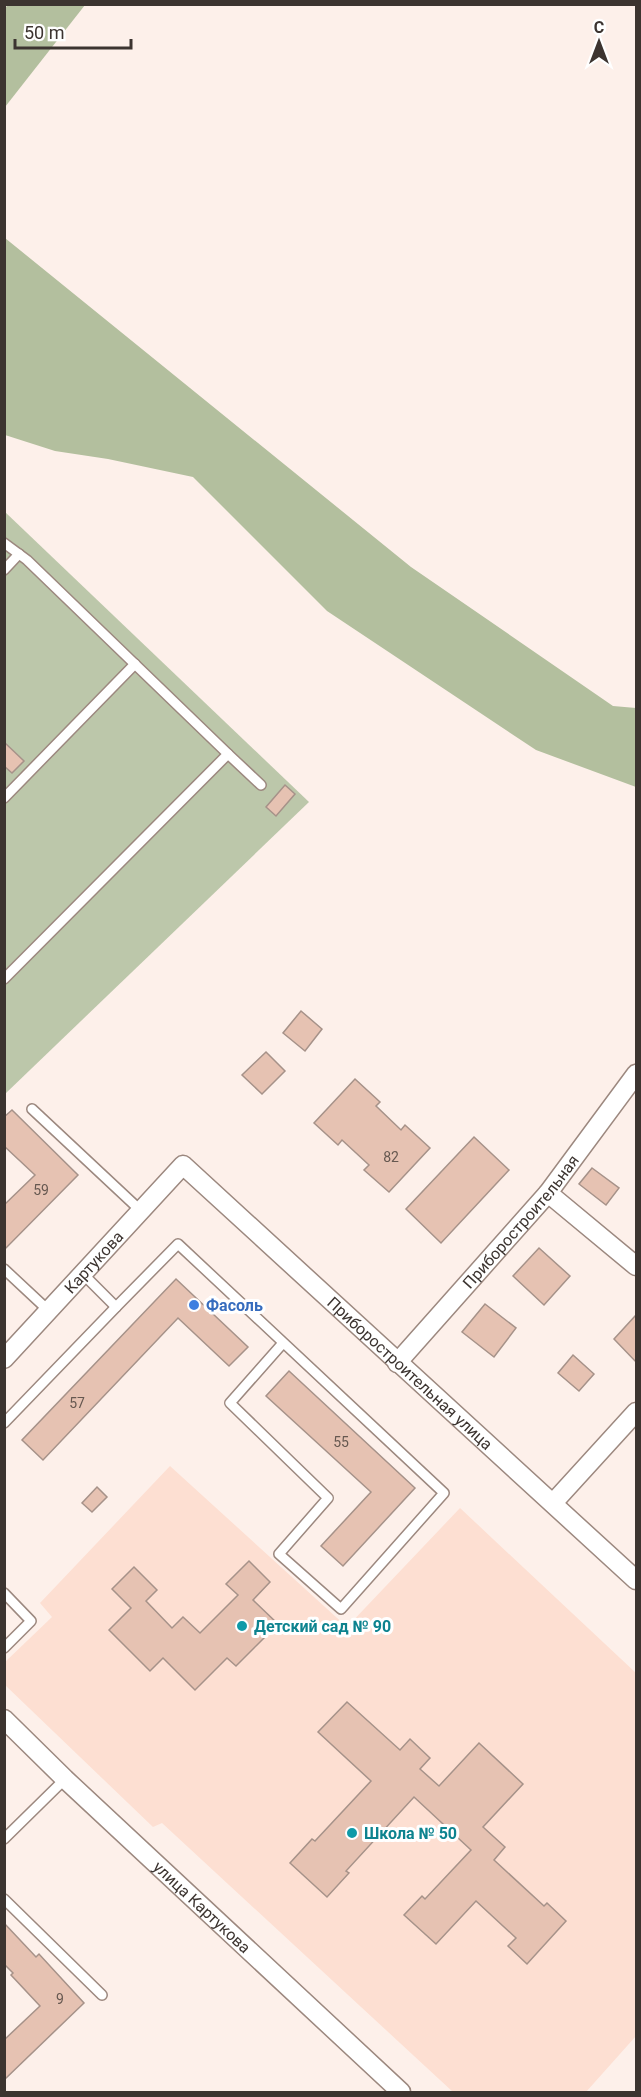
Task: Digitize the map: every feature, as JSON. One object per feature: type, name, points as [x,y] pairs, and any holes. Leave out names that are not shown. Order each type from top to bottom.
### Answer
[{"type":"street","name":"Приборостроительная","points":[[398,1363],[548,1192],[636,1074]]},
{"type":"street","name":"Картукова","points":[[4,1359],[183,1165]]},
{"type":"street","name":"Приборостроительная улица","points":[[183,1165],[636,1580]]},
{"type":"street","points":[[548,1192],[636,1266]]},
{"type":"street","points":[[553,1503],[636,1412]]},
{"type":"street","name":"улица Картукова","points":[[4,1719],[65,1779],[401,2092]]},
{"type":"lane","points":[[4,543],[19,554],[261,785]]},
{"type":"lane","points":[[4,570],[19,554]]},
{"type":"lane","points":[[4,798],[135,664]]},
{"type":"lane","points":[[4,979],[228,754]]},
{"type":"lane","points":[[32,1109],[140,1210]]},
{"type":"lane","points":[[4,1423],[178,1244],[444,1492],[341,1609],[279,1554],[328,1498],[230,1403],[283,1343]]},
{"type":"lane","points":[[4,1269],[50,1311]]},
{"type":"lane","points":[[83,1274],[116,1307]]},
{"type":"lane","points":[[4,1593],[31,1621],[4,1648]]},
{"type":"lane","points":[[4,1839],[65,1779]]},
{"type":"lane","points":[[4,1899],[102,1995]]},
{"type":"shaded area","points":[[170,1466],[347,1627],[460,1508],[636,1673],[636,2036],[586,2092],[453,2092],[162,1823],[153,1827],[5,1685],[4,1663],[52,1617],[40,1603]]},
{"type":"green space","points":[[8,5],[85,5],[5,107],[4,9]]},
{"type":"green space","points":[[5,238],[411,567],[613,706],[636,708],[636,787],[536,750],[327,611],[193,477],[108,459],[55,451],[5,435]]},
{"type":"green space","points":[[4,511],[309,802],[5,1094],[4,1094]]},
{"type":"building","points":[[4,742],[24,761],[12,773],[4,766]]},
{"type":"building","points":[[285,785],[295,794],[276,816],[266,807]]},
{"type":"building","points":[[301,1011],[322,1029],[305,1051],[283,1033]]},
{"type":"building","points":[[266,1052],[285,1071],[262,1094],[242,1075]]},
{"type":"building","points":[[355,1079],[380,1102],[376,1106],[401,1130],[405,1125],[430,1148],[389,1192],[364,1170],[369,1165],[342,1140],[338,1145],[314,1123]]},
{"type":"building","points":[[12,1110],[78,1175],[4,1250],[4,1205],[35,1175],[4,1146],[4,1117]]},
{"type":"building","points":[[474,1137],[509,1170],[441,1243],[406,1209]]},
{"type":"building","points":[[592,1168],[619,1188],[606,1205],[579,1184]]},
{"type":"building","points":[[539,1248],[570,1276],[544,1305],[513,1276]]},
{"type":"building","points":[[176,1279],[248,1347],[229,1366],[178,1318],[43,1460],[22,1440]]},
{"type":"building","points":[[485,1304],[516,1328],[494,1357],[462,1332]]},
{"type":"building","points":[[636,1315],[636,1362],[614,1339]]},
{"type":"building","points":[[573,1355],[594,1374],[579,1391],[558,1373]]},
{"type":"building","points":[[289,1371],[415,1488],[343,1566],[321,1546],[371,1492],[266,1396]]},
{"type":"building","points":[[97,1487],[107,1497],[92,1512],[82,1503]]},
{"type":"building","name":"Детский сад № 90","points":[[249,1561],[270,1582],[253,1600],[278,1624],[236,1666],[227,1658],[195,1690],[163,1658],[150,1671],[109,1630],[131,1608],[112,1589],[134,1567],[157,1590],[146,1601],[172,1628],[183,1617],[200,1633],[238,1595],[226,1584]]},
{"type":"building","name":"Школа № 50","points":[[347,1702],[400,1750],[410,1739],[430,1758],[420,1769],[439,1786],[479,1743],[523,1784],[483,1827],[505,1847],[494,1860],[544,1906],[547,1903],[566,1921],[527,1964],[508,1946],[516,1938],[476,1901],[436,1944],[404,1915],[422,1896],[425,1899],[471,1850],[414,1797],[346,1871],[349,1873],[327,1897],[290,1863],[312,1839],[315,1841],[371,1781],[318,1732]]},
{"type":"building","points":[[4,1923],[36,1957],[39,1954],[84,2003],[4,2080],[4,2040],[40,2006],[11,1975],[13,1973],[4,1964]]},
{"type":"place","name":"Фасоль","points":[[194,1305]]},
{"type":"place","name":"Детский сад № 90","points":[[242,1626]]},
{"type":"place","name":"Школа № 50","points":[[352,1833]]}]
